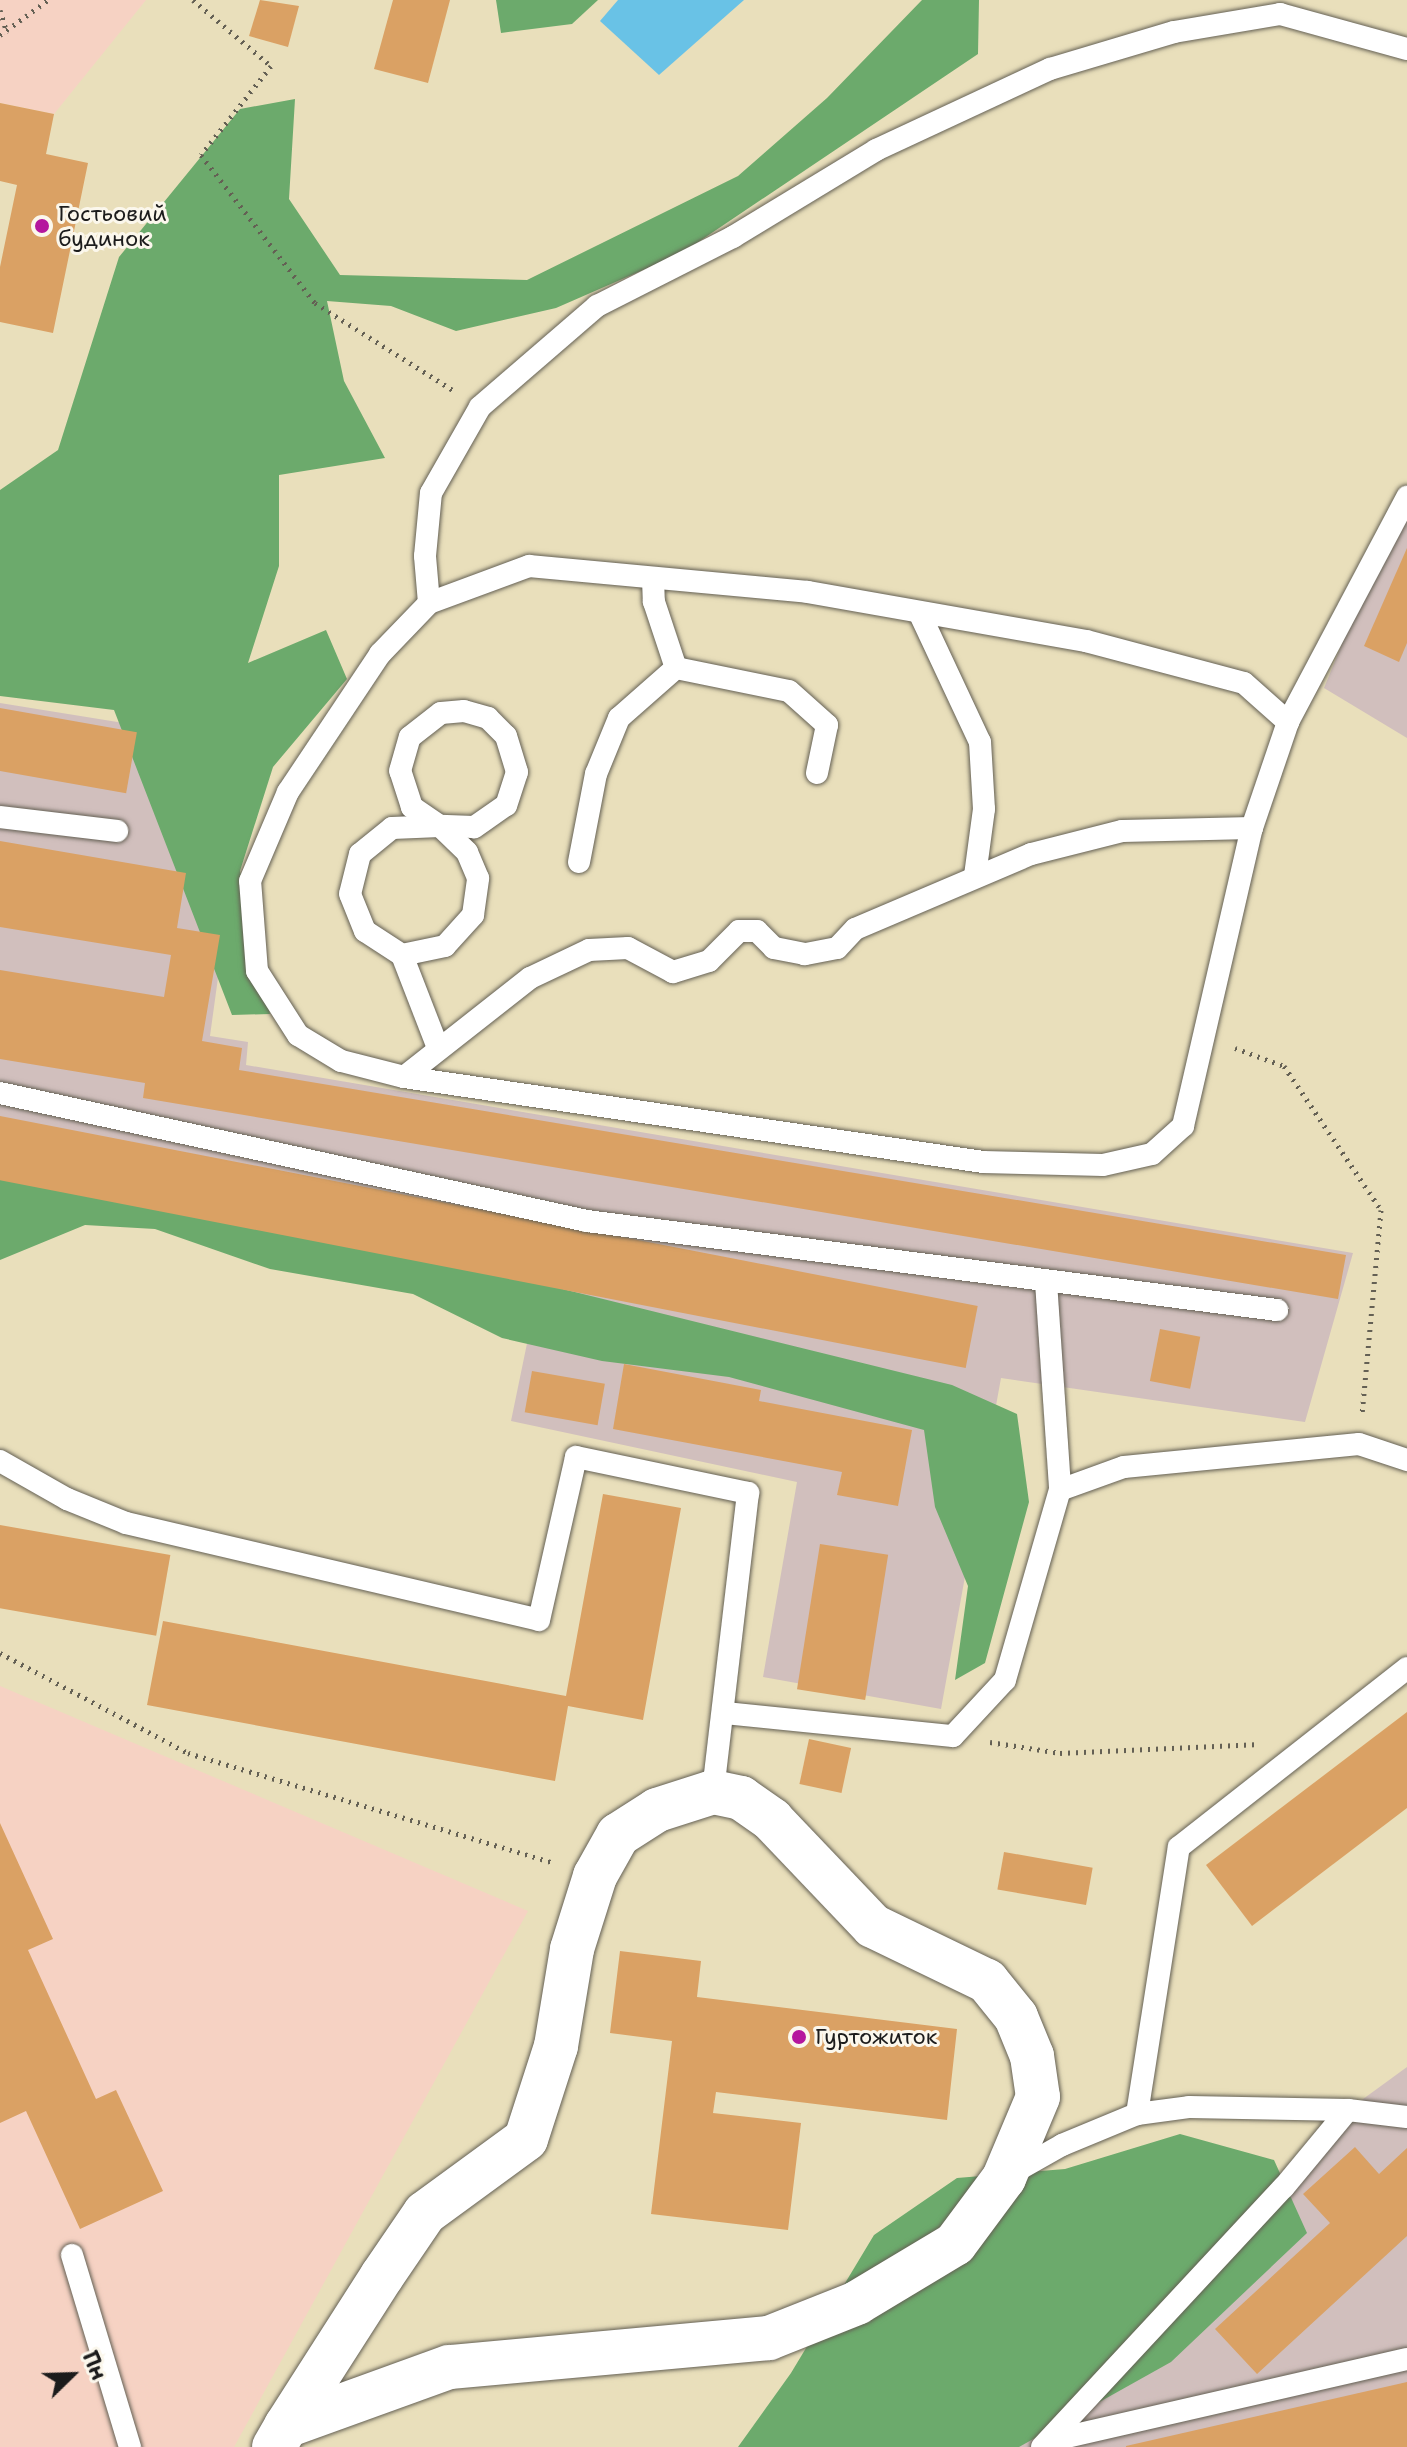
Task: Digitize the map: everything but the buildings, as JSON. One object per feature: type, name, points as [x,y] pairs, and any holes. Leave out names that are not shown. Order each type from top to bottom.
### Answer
[{"type":"street","points":[[713,1792],[741,1798],[772,1820],[873,1926],[987,1981],[1016,2017],[1032,2056],[1038,2097],[1004,2178],[955,2244],[857,2303],[769,2338],[449,2367],[280,2436],[425,2213],[526,2139],[556,2046],[572,1949],[595,1876],[618,1835],[657,1810],[713,1792]]},
{"type":"lane","points":[[429,603],[425,556],[431,493],[480,407],[597,306],[733,237],[876,150],[1050,69],[1174,32],[1280,14],[1407,49]]},
{"type":"lane","points":[[1288,722],[1244,683],[1086,641],[808,592],[529,566],[429,603],[380,654],[288,792],[250,881],[257,971],[298,1035],[341,1061],[404,1077],[983,1162],[1103,1165],[1152,1154],[1183,1126],[1208,1038],[1252,828],[1288,722],[1407,497]]},
{"type":"lane","points":[[653,578],[654,602],[676,668]]},
{"type":"lane","points":[[919,612],[980,742],[984,809],[975,876]]},
{"type":"lane","points":[[676,668],[789,691],[827,725],[817,773]]},
{"type":"lane","points":[[579,862],[596,774],[619,718],[676,668]]},
{"type":"lane","points":[[402,955],[445,946],[473,915],[478,878],[467,852],[440,826],[412,807],[400,771],[410,737],[441,713],[464,711],[488,718],[506,736],[517,772],[506,805],[474,827],[440,826],[392,828],[360,854],[350,894],[365,931],[402,955],[438,1048]]},
{"type":"lane","points":[[0,817],[117,831]]},
{"type":"lane","points":[[404,1077],[530,978],[589,950],[628,948],[673,972],[709,961],[739,931],[757,931],[774,948],[805,954],[837,948],[855,929],[1031,854],[1122,831],[1252,828]]},
{"type":"lane","points":[[0,1093],[587,1221],[1277,1310]]},
{"type":"lane","points":[[725,1713],[953,1736],[1005,1680],[1060,1490],[1046,1282]]},
{"type":"lane","points":[[1060,1490],[1124,1467],[1359,1444],[1407,1460]]},
{"type":"lane","points":[[0,1461],[67,1499],[126,1523],[539,1620],[576,1457],[748,1493],[725,1713],[713,1792]]},
{"type":"lane","points":[[1137,2114],[1179,1847],[1308,1742],[1407,1668]]},
{"type":"lane","points":[[1004,2178],[1062,2145],[1137,2114],[1189,2107],[1348,2110],[1407,2117]]},
{"type":"lane","points":[[1046,2444],[1284,2187],[1348,2110]]},
{"type":"lane","points":[[72,2255],[130,2447]]},
{"type":"lane","points":[[1046,2444],[1407,2359]]},
{"type":"path","points":[[0,10],[4,34],[48,0]]},
{"type":"path","points":[[193,0],[271,66],[201,155],[315,303],[480,407]]},
{"type":"path","points":[[1208,1038],[1284,1066],[1381,1210],[1359,1444]]},
{"type":"path","points":[[0,1653],[188,1753],[595,1876]]},
{"type":"path","points":[[953,1736],[1060,1753],[1308,1742]]},
{"type":"shaded area","points":[[0,0],[146,0],[54,114],[0,103]]},
{"type":"shaded area","points":[[1407,485],[1407,738],[1324,688]]},
{"type":"shaded area","points":[[0,703],[136,725],[224,934],[210,1036],[248,1042],[246,1065],[1353,1253],[1305,1422],[1001,1378],[941,1709],[763,1677],[797,1482],[511,1421],[537,1295],[0,1184]]},
{"type":"shaded area","points":[[0,1686],[528,1911],[234,2447],[0,2447]]},
{"type":"shaded area","points":[[1407,2067],[1407,2447],[1005,2447],[1348,2110]]},
{"type":"green space","points":[[496,0],[598,0],[572,24],[501,33]]},
{"type":"green space","points":[[922,0],[979,0],[978,54],[682,253],[556,308],[456,331],[391,306],[327,301],[344,381],[385,458],[279,475],[279,566],[248,663],[326,630],[347,679],[273,767],[240,871],[270,1014],[232,1015],[114,710],[0,696],[0,490],[58,450],[119,257],[240,109],[295,99],[289,199],[340,275],[527,280],[738,176],[827,98]]},
{"type":"green space","points":[[0,1167],[352,1237],[952,1385],[1017,1414],[1029,1502],[985,1663],[955,1680],[968,1586],[935,1507],[924,1430],[729,1377],[602,1361],[502,1338],[413,1294],[270,1269],[155,1229],[85,1225],[0,1260]]},
{"type":"green space","points":[[1180,2134],[1274,2160],[1307,2233],[1171,2362],[1019,2447],[738,2447],[791,2373],[874,2235],[957,2178],[1065,2169]]},
{"type":"water","points":[[618,0],[744,0],[659,75],[600,21]]},
{"type":"place","name":"Гостьовий будинок","points":[[42,226]]},
{"type":"place","name":"Гуртожиток","points":[[799,2037]]}]
